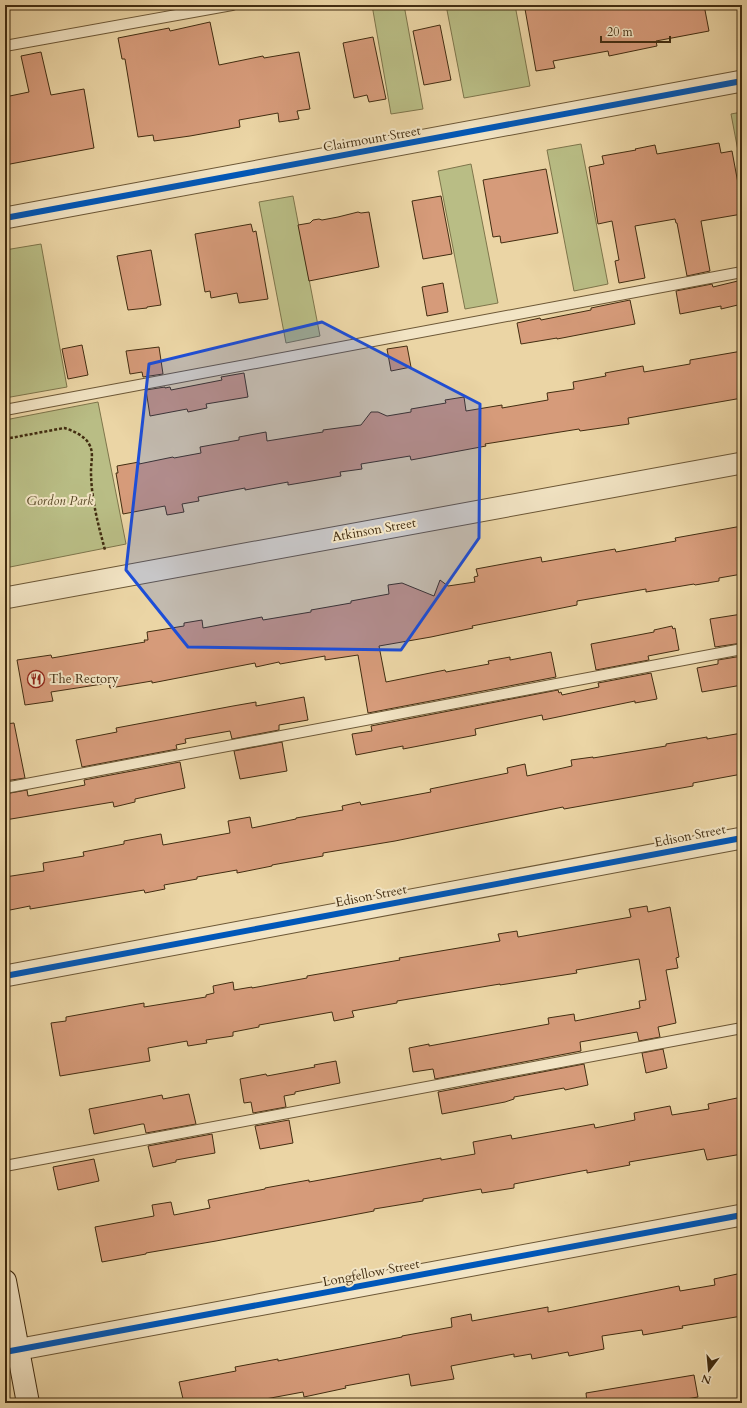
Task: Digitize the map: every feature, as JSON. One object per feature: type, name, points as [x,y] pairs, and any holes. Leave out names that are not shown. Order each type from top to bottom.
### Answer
[{"type":"street","name":"Clairmount Street","points":[[5,218],[742,82]]},
{"type":"street","name":"Atkinson Street","points":[[5,598],[742,463]]},
{"type":"street","name":"Edison Street","points":[[5,976],[742,838]]},
{"type":"street","name":"Longfellow Street","points":[[12,1351],[742,1215]]},
{"type":"street","points":[[5,1281],[12,1351],[28,1403]]},
{"type":"lane","points":[[5,46],[232,5]]},
{"type":"lane","points":[[5,410],[742,272]]},
{"type":"lane","points":[[5,788],[742,649]]},
{"type":"lane","points":[[5,1166],[742,1028]]},
{"type":"path","points":[[5,439],[64,428],[71,430],[89,443],[92,453],[91,472],[93,504],[104,550]]},
{"type":"highlighted area","points":[[322,322],[480,404],[479,538],[401,650],[188,647],[126,570],[149,364]]},
{"type":"green space","points":[[372,5],[404,5],[423,109],[391,114]]},
{"type":"green space","points":[[446,5],[515,5],[530,86],[464,98]]},
{"type":"green space","points":[[742,112],[742,172],[731,114]]},
{"type":"green space","points":[[581,144],[608,284],[574,291],[547,150]]},
{"type":"green space","points":[[471,164],[498,303],[465,309],[438,171]]},
{"type":"green space","points":[[293,196],[320,336],[286,343],[259,202]]},
{"type":"green space","points":[[41,244],[67,387],[5,398],[5,250]]},
{"type":"green space","name":"Gordon Park","points":[[98,402],[126,544],[5,568],[5,420]]},
{"type":"building","points":[[545,5],[704,5],[709,31],[656,41],[657,46],[609,56],[608,51],[553,61],[555,68],[536,71],[525,9]]},
{"type":"building","points":[[210,22],[219,65],[263,56],[264,58],[299,52],[310,109],[297,111],[299,119],[279,122],[278,113],[239,120],[240,127],[190,136],[154,141],[153,135],[138,137],[125,59],[122,59],[118,38],[169,28],[170,31]]},
{"type":"building","points":[[440,25],[451,80],[424,85],[413,31]]},
{"type":"building","points":[[373,37],[386,99],[369,102],[367,95],[354,98],[343,43]]},
{"type":"building","points":[[41,52],[51,95],[84,89],[94,148],[5,165],[5,97],[29,92],[21,56]]},
{"type":"building","points":[[719,143],[721,153],[732,151],[742,205],[742,214],[701,221],[710,271],[687,276],[675,219],[635,226],[645,278],[619,283],[615,261],[619,260],[612,221],[598,224],[589,167],[604,164],[602,156],[655,145],[657,154]]},
{"type":"building","points":[[546,169],[558,233],[501,243],[500,236],[493,237],[483,180]]},
{"type":"building","points":[[441,196],[452,254],[423,259],[412,201]]},
{"type":"building","points":[[358,212],[369,212],[379,267],[309,281],[298,225],[310,223],[313,220],[322,220]]},
{"type":"building","points":[[251,224],[253,232],[256,231],[268,299],[239,303],[237,293],[211,298],[210,291],[205,292],[195,234]]},
{"type":"building","points":[[151,250],[161,305],[128,310],[117,256]]},
{"type":"building","points":[[742,280],[742,304],[721,309],[721,306],[680,314],[676,291],[712,284],[713,287]]},
{"type":"building","points":[[443,283],[448,312],[427,316],[422,287]]},
{"type":"building","points":[[630,300],[635,324],[557,339],[521,344],[517,323],[591,310],[591,308]]},
{"type":"building","points":[[82,345],[88,375],[68,379],[62,349]]},
{"type":"building","points":[[407,346],[411,367],[391,371],[387,349]]},
{"type":"building","points":[[159,347],[163,374],[143,377],[142,372],[130,374],[126,351]]},
{"type":"building","points":[[742,351],[742,398],[628,418],[629,424],[580,431],[579,429],[485,444],[486,446],[411,460],[410,456],[361,464],[362,469],[340,472],[341,476],[288,485],[288,482],[245,490],[245,488],[198,497],[199,501],[182,504],[184,512],[167,515],[165,506],[123,514],[116,473],[118,473],[117,466],[139,462],[139,464],[201,453],[200,447],[239,440],[239,437],[266,432],[267,441],[323,432],[323,430],[361,425],[371,412],[378,412],[387,416],[411,412],[411,409],[446,403],[445,400],[464,397],[466,411],[502,405],[502,408],[548,400],[547,393],[574,389],[573,382],[606,376],[605,373],[643,366],[644,372],[690,364],[690,360]]},
{"type":"building","points":[[244,373],[248,397],[206,404],[207,408],[188,412],[187,409],[150,416],[146,390],[170,387],[171,390],[222,380],[221,377]]},
{"type":"building","points":[[742,526],[742,574],[719,578],[719,581],[695,585],[646,592],[646,589],[577,601],[577,605],[472,626],[473,628],[431,637],[379,646],[386,682],[445,670],[446,672],[489,664],[488,661],[510,657],[510,660],[551,652],[556,677],[368,713],[358,655],[325,660],[325,656],[280,664],[279,662],[256,667],[255,663],[152,683],[152,681],[110,688],[109,683],[51,692],[53,701],[25,705],[17,660],[51,655],[52,658],[145,642],[144,640],[148,640],[147,632],[184,626],[184,623],[202,620],[203,628],[262,617],[263,620],[311,612],[311,610],[389,594],[388,585],[402,583],[434,596],[440,580],[448,586],[475,582],[474,577],[478,576],[476,569],[541,557],[542,562],[615,549],[616,552],[676,541],[675,538]]},
{"type":"building","points":[[742,614],[742,643],[715,647],[710,619]]},
{"type":"building","points":[[672,626],[673,629],[675,628],[679,650],[648,656],[649,660],[596,670],[591,644],[654,632],[654,630]]},
{"type":"building","points":[[742,656],[742,685],[702,692],[697,668],[718,664],[718,660]]},
{"type":"building","points":[[651,673],[657,699],[635,703],[635,701],[543,720],[542,715],[475,729],[476,735],[403,749],[403,746],[356,755],[352,734],[372,731],[371,726],[558,690],[562,695],[599,687],[598,683]]},
{"type":"building","points":[[304,697],[308,720],[279,725],[279,730],[232,739],[230,731],[185,739],[186,743],[176,745],[177,749],[82,767],[76,740],[117,732],[116,728],[256,702],[256,706]]},
{"type":"building","points":[[14,723],[25,778],[5,781],[5,724]]},
{"type":"building","points":[[742,733],[742,774],[693,783],[693,786],[564,809],[563,807],[395,841],[323,853],[323,856],[237,873],[237,870],[197,877],[197,879],[164,885],[165,889],[145,893],[144,890],[30,909],[30,906],[5,911],[5,877],[44,871],[43,863],[84,856],[83,852],[124,844],[124,841],[161,834],[163,845],[230,833],[228,821],[250,817],[252,828],[296,818],[343,810],[342,806],[360,802],[361,805],[431,792],[430,789],[508,773],[507,768],[525,764],[527,776],[572,766],[571,760],[593,758],[666,746],[666,744],[707,737],[707,739]]},
{"type":"building","points":[[282,742],[287,771],[240,779],[234,751]]},
{"type":"building","points":[[180,762],[185,788],[135,799],[135,802],[114,807],[113,802],[5,820],[5,794],[27,790],[28,796],[85,785],[84,780]]},
{"type":"building","points":[[647,906],[648,912],[670,907],[679,957],[676,958],[678,968],[666,970],[676,1023],[658,1027],[660,1037],[639,1041],[637,1032],[580,1042],[581,1051],[435,1079],[433,1069],[413,1072],[409,1048],[429,1044],[429,1046],[549,1024],[548,1018],[574,1014],[575,1021],[640,1008],[639,1001],[646,1000],[639,959],[576,970],[577,973],[397,1001],[397,1003],[352,1011],[354,1017],[334,1021],[332,1012],[259,1025],[259,1027],[233,1032],[233,1036],[206,1040],[207,1043],[188,1046],[187,1041],[148,1048],[150,1061],[60,1076],[51,1023],[66,1021],[66,1017],[144,1003],[144,1007],[206,997],[206,995],[214,993],[213,986],[233,982],[234,990],[252,988],[307,978],[307,976],[400,960],[399,958],[500,941],[498,934],[517,931],[518,937],[631,917],[629,909]]},
{"type":"building","points":[[663,1049],[667,1068],[646,1073],[642,1053]]},
{"type":"building","points":[[336,1061],[340,1083],[295,1092],[295,1094],[284,1096],[286,1107],[253,1113],[251,1102],[244,1103],[240,1079],[266,1074],[267,1076],[315,1067],[314,1065]]},
{"type":"building","points":[[584,1064],[588,1085],[565,1090],[564,1088],[514,1097],[514,1099],[505,1102],[442,1114],[438,1092]]},
{"type":"building","points":[[189,1094],[196,1124],[146,1133],[144,1124],[142,1124],[94,1134],[89,1109],[162,1095],[163,1099]]},
{"type":"building","points":[[742,1097],[742,1154],[707,1160],[704,1149],[629,1162],[630,1165],[587,1173],[587,1170],[514,1184],[514,1188],[482,1193],[481,1189],[423,1199],[423,1201],[374,1209],[374,1211],[102,1262],[95,1227],[154,1216],[152,1205],[171,1202],[174,1215],[210,1208],[208,1200],[265,1188],[309,1180],[309,1182],[441,1158],[441,1160],[475,1154],[473,1142],[511,1135],[512,1139],[594,1124],[595,1128],[635,1120],[634,1113],[670,1106],[672,1115],[709,1109],[708,1104]]},
{"type":"building","points":[[289,1120],[293,1143],[260,1149],[255,1126]]},
{"type":"building","points":[[212,1134],[215,1153],[176,1160],[176,1162],[153,1167],[148,1146]]},
{"type":"building","points":[[94,1159],[99,1181],[58,1190],[53,1167]]},
{"type":"building","points":[[742,1273],[742,1316],[682,1326],[683,1328],[643,1335],[642,1330],[602,1336],[604,1349],[569,1356],[568,1352],[532,1359],[531,1354],[514,1357],[514,1354],[451,1366],[454,1379],[411,1386],[409,1374],[345,1386],[346,1388],[304,1397],[303,1392],[244,1403],[184,1403],[179,1382],[236,1371],[235,1367],[278,1359],[278,1361],[452,1327],[451,1318],[471,1314],[472,1321],[548,1307],[548,1312],[679,1286],[680,1291],[715,1285],[714,1279]]},
{"type":"building","points":[[694,1375],[698,1397],[662,1403],[587,1403],[586,1393]]},
{"type":"cycle path","points":[[5,218],[742,81]]},
{"type":"cycle path","points":[[5,976],[742,838]]},
{"type":"cycle path","points":[[5,1352],[742,1215]]},
{"type":"place","name":"The Rectory","points":[[36,679]]}]
